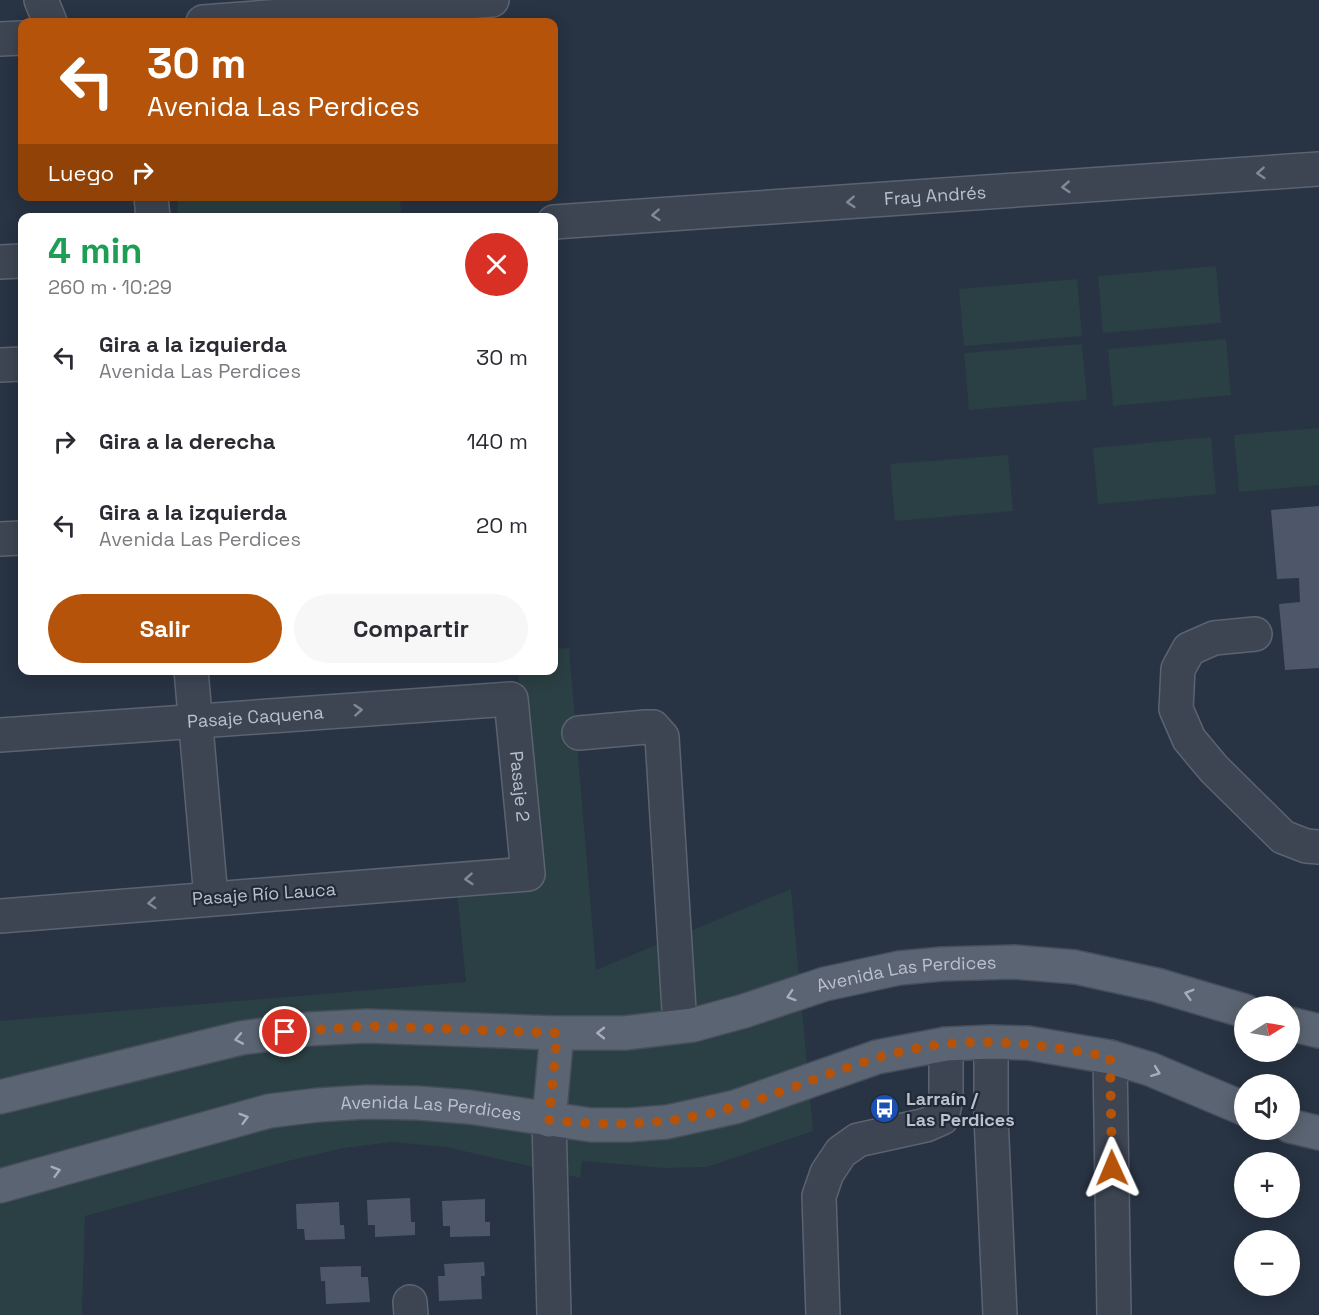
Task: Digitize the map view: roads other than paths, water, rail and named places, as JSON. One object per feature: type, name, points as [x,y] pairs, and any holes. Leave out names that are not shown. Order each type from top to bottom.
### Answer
[{"type":"main road","name":"Avenida Las Perdices","points":[[0,1097],[241,1038],[308,1029],[368,1026],[557,1033],[625,1033],[680,1026],[744,1011],[825,984],[899,968],[942,964],[1014,962],[1075,967],[1157,985],[1234,1008]]},
{"type":"main road","points":[[1300,1026],[1319,1031]]},
{"type":"main road","points":[[549,1120],[557,1033]]},
{"type":"main road","name":"Avenida Las Perdices","points":[[0,1186],[269,1111],[318,1105],[366,1102],[418,1103],[469,1107],[591,1125],[667,1122],[735,1107],[877,1057],[946,1044],[1028,1043],[1110,1057],[1150,1069],[1234,1104]]},
{"type":"main road","points":[[1300,1128],[1319,1133]]},
{"type":"street","points":[[41,0],[48,18]]},
{"type":"street","points":[[247,18],[410,3],[492,0]]},
{"type":"street","points":[[0,39],[18,38]]},
{"type":"street","name":"Fray Andrés","points":[[558,222],[1319,169]]},
{"type":"street","points":[[0,262],[18,261]]},
{"type":"street","points":[[0,365],[18,364]]},
{"type":"street","points":[[0,540],[18,538]]},
{"type":"street","points":[[1255,634],[1214,638],[1189,649],[1178,669],[1176,709],[1189,739],[1214,769],[1283,837],[1306,846],[1319,847]]},
{"type":"street","points":[[191,675],[211,898]]},
{"type":"street","name":"Pasaje Caquena","points":[[0,735],[511,699]]},
{"type":"street","name":"Pasaje 2","points":[[511,699],[528,874]]},
{"type":"street","points":[[579,733],[646,727],[653,728],[662,737],[680,1026]]},
{"type":"street","name":"Pasaje Río Lauca","points":[[0,916],[528,874]]},
{"type":"street","points":[[991,1042],[991,1117],[1000,1315]]},
{"type":"street","points":[[823,1315],[819,1196],[827,1173],[841,1152],[858,1140],[926,1125],[942,1118],[946,1098],[946,1044]]},
{"type":"street","points":[[1110,1057],[1114,1315]]},
{"type":"street","points":[[549,1120],[554,1315]]},
{"type":"place","name":"Larraín / Las Perdices","points":[[885,1109]]}]
